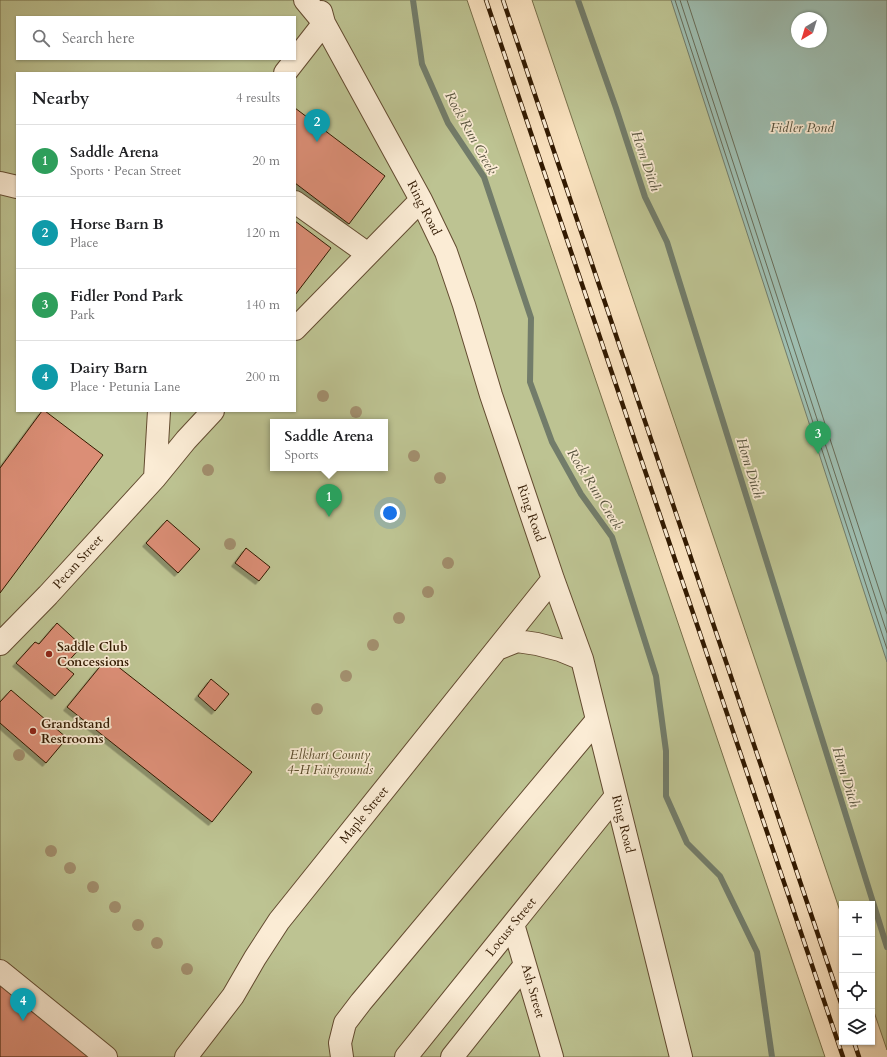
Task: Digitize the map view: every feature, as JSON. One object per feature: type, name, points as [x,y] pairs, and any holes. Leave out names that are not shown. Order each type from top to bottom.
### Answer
[{"type":"street","name":"Ring Road","points":[[305,0],[324,24],[421,200],[446,252],[464,304],[491,395],[553,579],[582,659],[681,1057]]},
{"type":"street","points":[[296,59],[324,24],[317,0]]},
{"type":"street","points":[[286,72],[295,60]]},
{"type":"street","points":[[0,183],[16,188]]},
{"type":"street","points":[[297,324],[421,200]]},
{"type":"street","points":[[296,203],[368,254]]},
{"type":"street","points":[[155,478],[159,412]]},
{"type":"street","name":"Pecan Street","points":[[0,644],[48,595],[155,478],[186,440],[212,412]]},
{"type":"street","name":"Maple Street","points":[[186,1057],[233,996],[279,921],[553,579]]},
{"type":"street","points":[[497,649],[517,641],[560,650],[582,659]]},
{"type":"street","points":[[342,1057],[340,1043],[345,1023],[597,720]]},
{"type":"street","name":"Locust Street","points":[[406,1057],[616,796]]},
{"type":"street","name":"Ash Street","points":[[513,924],[552,1057]]},
{"type":"street","points":[[452,1057],[525,965]]},
{"type":"street","points":[[0,971],[106,1057]]},
{"type":"green space","name":"Elkhart County 4-H Fairgrounds","points":[[0,0],[467,0],[825,1057],[0,1057]]},
{"type":"green space","points":[[532,0],[887,0],[887,1050],[875,1015],[875,901],[839,901],[839,908]]},
{"type":"water","name":"Fidler Pond","points":[[671,0],[887,0],[887,662]]},
{"type":"building","points":[[296,109],[385,176],[349,224],[296,184]]},
{"type":"building","points":[[296,222],[331,248],[296,294]]},
{"type":"building","points":[[41,412],[46,412],[103,455],[0,593],[0,468]]},
{"type":"building","points":[[167,520],[200,549],[178,573],[146,543]]},
{"type":"building","points":[[246,548],[270,567],[259,581],[235,563]]},
{"type":"building","name":"Saddle Club Concessions","points":[[57,623],[82,646],[64,666],[74,674],[55,696],[16,663],[35,642],[39,644]]},
{"type":"building","points":[[107,658],[252,772],[212,822],[67,707]]},
{"type":"building","points":[[211,679],[229,694],[215,711],[198,696]]},
{"type":"building","name":"Grandstand Restrooms","points":[[11,690],[67,738],[46,763],[0,723],[0,702]]},
{"type":"building","points":[[0,985],[91,1057],[0,1057]]},
{"type":"waterway","name":"Rock Run Creek","points":[[413,0],[422,64],[448,123],[484,177],[531,318],[530,382],[552,442],[581,494],[612,537],[656,676],[666,751],[666,796],[687,843],[720,876],[757,952],[772,1057]]},
{"type":"waterway","name":"Horn Ditch","points":[[578,0],[616,108],[645,197],[667,242],[887,947]]},
{"type":"railway","points":[[486,0],[843,1057]]},
{"type":"railway","points":[[503,0],[839,997]]},
{"type":"railway","points":[[855,1045],[859,1057]]},
{"type":"place","name":"Horse Barn B","points":[[317,142]]},
{"type":"place","name":"Fidler Pond Park","points":[[818,454]]},
{"type":"place","name":"Saddle Arena","points":[[329,517]]},
{"type":"place","name":"Saddle Club Concessions","points":[[49,654]]},
{"type":"place","name":"Grandstand Restrooms","points":[[33,731]]},
{"type":"place","name":"Dairy Barn","points":[[23,1021]]}]
